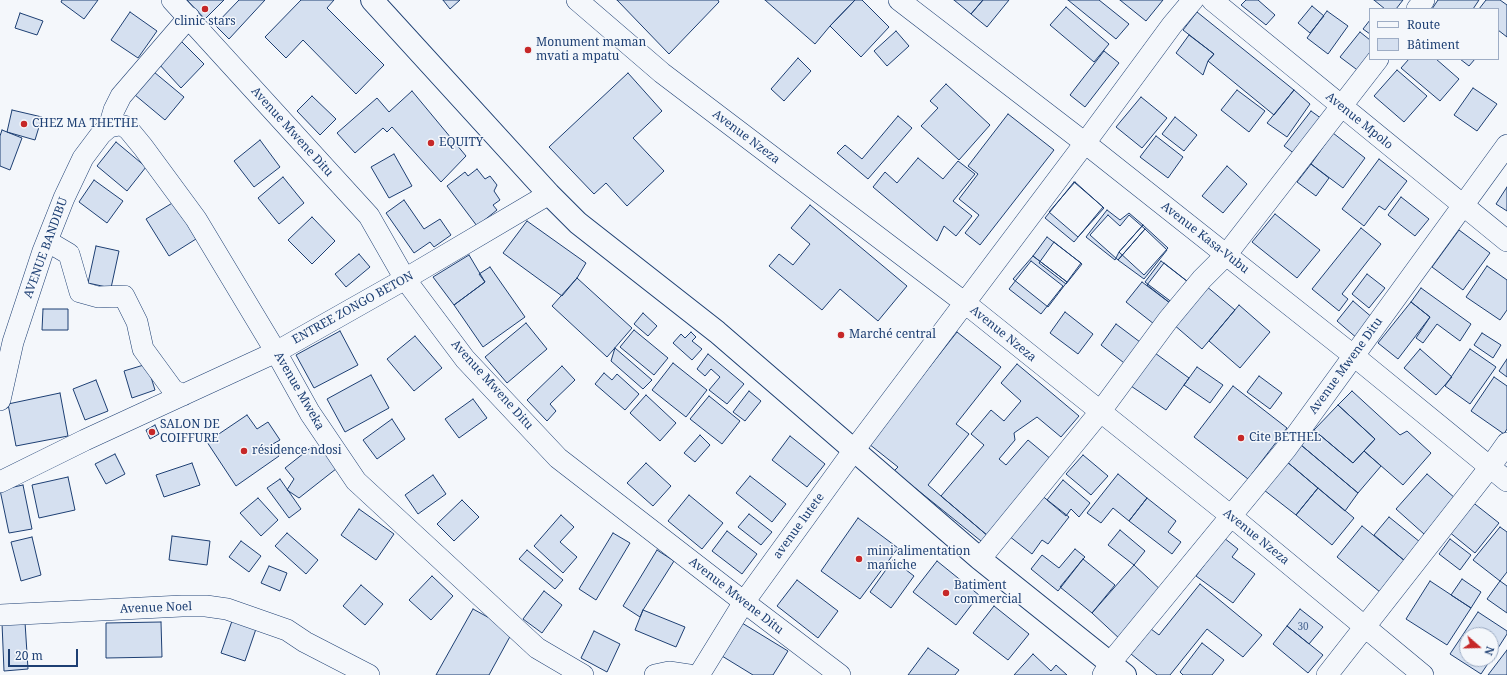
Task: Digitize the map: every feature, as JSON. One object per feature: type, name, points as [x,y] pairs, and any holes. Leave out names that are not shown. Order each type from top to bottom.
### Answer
[{"type":"highway","points":[[372,0],[549,194],[578,223],[717,332],[980,559],[1113,671]]},
{"type":"street","name":"Avenue Mwene Ditu","points":[[172,0],[369,216],[405,279],[465,358],[558,458],[840,675]]},
{"type":"street","name":"Avenue Nzeza","points":[[577,0],[662,73],[964,303],[1231,516],[1423,675]]},
{"type":"street","name":"Avenue Kasa-Vubu","points":[[899,0],[1086,143],[1354,356],[1507,481]]},
{"type":"street","name":"avenue lutete","points":[[699,675],[744,602],[854,450],[1086,143],[1172,25],[1193,0]]},
{"type":"street","name":"Avenue Mpolo","points":[[1212,0],[1507,241]]},
{"type":"street","points":[[1418,8],[1424,0]]},
{"type":"street","points":[[109,127],[114,110],[121,96],[189,17]]},
{"type":"street","points":[[980,559],[1100,412],[1168,320],[1202,279],[1226,255],[1377,60]]},
{"type":"street","name":"Avenue Mweka","points":[[109,127],[119,125],[129,130],[196,219],[276,352],[310,413],[356,481],[538,648],[583,675]]},
{"type":"street","name":"AVENUE BANDIBU","points":[[0,400],[14,342],[47,240],[64,198],[84,158],[109,127]]},
{"type":"street","name":"Avenue Mwene Ditu","points":[[1113,671],[1231,516],[1286,449],[1507,145]]},
{"type":"street","name":"ENTREE ZONGO BETON","points":[[1,477],[276,352],[405,279],[549,194]]},
{"type":"street","points":[[47,240],[69,254],[80,292],[98,297],[124,296],[137,322],[143,349],[172,390],[183,395]]},
{"type":"street","points":[[1327,675],[1507,444]]},
{"type":"street","name":"Avenue Noel","points":[[0,615],[206,606],[227,609],[286,630],[305,642],[369,675]]},
{"type":"street","points":[[655,675],[669,672],[689,675]]},
{"type":"building","points":[[62,0],[98,0],[84,19],[61,2]]},
{"type":"building","name":"clinic stars","points":[[187,0],[224,0],[205,19]]},
{"type":"building","points":[[239,0],[265,0],[229,39],[215,25]]},
{"type":"building","points":[[301,0],[334,0],[327,8],[384,65],[356,94],[303,40],[286,58],[265,37]]},
{"type":"building","points":[[443,0],[460,0],[450,9]]},
{"type":"building","points":[[617,0],[718,0],[719,2],[669,54]]},
{"type":"building","points":[[765,0],[855,0],[815,44]]},
{"type":"building","points":[[855,0],[862,0],[889,27],[861,57],[830,26]]},
{"type":"building","points":[[954,0],[983,0],[971,14]]},
{"type":"building","points":[[983,0],[1009,0],[987,27],[971,14]]},
{"type":"building","points":[[1068,0],[1099,0],[1129,24],[1116,39]]},
{"type":"building","points":[[1120,0],[1163,0],[1146,21]]},
{"type":"building","points":[[1246,0],[1258,0],[1275,15],[1266,25],[1241,5]]},
{"type":"building","points":[[1374,0],[1403,0],[1397,8],[1384,8]]},
{"type":"building","points":[[1438,0],[1479,0],[1474,8],[1433,8]]},
{"type":"building","points":[[1486,0],[1500,0],[1507,5],[1507,37],[1499,31],[1499,8],[1480,8]]},
{"type":"building","points":[[1312,6],[1324,16],[1310,33],[1298,23]]},
{"type":"building","points":[[1066,7],[1109,44],[1094,62],[1050,25]]},
{"type":"building","points":[[1327,11],[1348,26],[1328,54],[1307,38]]},
{"type":"building","points":[[130,12],[157,31],[138,58],[111,40]]},
{"type":"building","points":[[1197,12],[1294,90],[1274,115],[1208,61],[1214,54],[1183,30]]},
{"type":"building","points":[[20,13],[43,21],[37,35],[15,28]]},
{"type":"building","points":[[1369,21],[1369,33],[1363,29]]},
{"type":"building","points":[[896,31],[909,46],[887,66],[874,51]]},
{"type":"building","points":[[1360,32],[1369,39],[1369,60],[1360,72],[1340,57]]},
{"type":"building","points":[[1189,35],[1214,54],[1208,61],[1203,75],[1176,53]]},
{"type":"building","points":[[181,41],[204,64],[181,88],[158,63]]},
{"type":"building","points":[[1104,51],[1119,63],[1085,107],[1070,95]]},
{"type":"building","points":[[798,58],[811,71],[784,101],[771,89]]},
{"type":"building","points":[[1408,60],[1437,60],[1459,79],[1440,101],[1401,68]]},
{"type":"building","points":[[1461,60],[1474,60],[1469,66]]},
{"type":"building","points":[[1397,70],[1427,96],[1404,122],[1374,96]]},
{"type":"building","points":[[154,72],[184,97],[165,120],[135,95]]},
{"type":"building","points":[[628,73],[662,111],[633,138],[664,171],[627,206],[606,183],[594,194],[549,147]]},
{"type":"building","points":[[946,84],[990,125],[959,160],[921,126],[938,108],[930,101]]},
{"type":"building","points":[[1473,88],[1497,104],[1477,131],[1454,115]]},
{"type":"building","points":[[1237,90],[1265,111],[1249,132],[1221,110]]},
{"type":"building","points":[[1294,90],[1310,104],[1287,137],[1267,123]]},
{"type":"building","name":"EQUITY","points":[[412,91],[466,156],[441,182],[392,127],[387,132],[383,128],[355,153],[337,133],[377,98],[389,112]]},
{"type":"building","points":[[312,96],[336,119],[320,135],[297,111]]},
{"type":"building","points":[[1141,97],[1167,118],[1142,148],[1116,127]]},
{"type":"building","name":"CHEZ MA THETHE","points":[[12,110],[42,117],[35,140],[7,132]]},
{"type":"building","points":[[1311,111],[1322,119],[1295,154],[1284,146]]},
{"type":"building","points":[[1008,114],[1054,150],[980,245],[965,233],[979,215],[959,199],[978,174],[968,166]]},
{"type":"building","points":[[898,116],[912,128],[868,179],[837,153],[845,145],[862,159]]},
{"type":"building","points":[[1175,117],[1197,135],[1184,151],[1162,134]]},
{"type":"building","points":[[2,130],[22,138],[10,170],[0,166],[0,136]]},
{"type":"building","points":[[1333,133],[1365,158],[1343,188],[1311,164]]},
{"type":"building","points":[[1156,136],[1183,157],[1168,178],[1140,157]]},
{"type":"building","points":[[260,140],[280,167],[254,187],[234,161]]},
{"type":"building","points":[[116,142],[146,167],[127,191],[97,166]]},
{"type":"building","points":[[394,154],[412,186],[389,198],[371,167]]},
{"type":"building","points":[[918,158],[943,179],[958,161],[975,174],[953,201],[972,216],[956,236],[944,226],[937,241],[873,187],[885,172],[897,183]]},
{"type":"building","points":[[1379,159],[1407,181],[1385,210],[1379,206],[1364,226],[1342,209]]},
{"type":"building","points":[[1311,164],[1329,178],[1316,196],[1297,182]]},
{"type":"building","points":[[1227,166],[1247,184],[1223,213],[1202,196]]},
{"type":"building","points":[[477,169],[485,179],[490,176],[497,185],[494,191],[500,200],[493,205],[497,210],[477,226],[447,186],[465,172],[468,176]]},
{"type":"building","points":[[283,177],[304,203],[279,224],[258,198]]},
{"type":"building","points":[[94,180],[123,201],[107,223],[79,202]]},
{"type":"building","points":[[1074,182],[1103,207],[1074,242],[1045,218]]},
{"type":"building","points":[[1075,182],[1104,208],[1078,237],[1049,212]]},
{"type":"building","points":[[1507,187],[1507,211],[1496,204]]},
{"type":"building","points":[[1401,197],[1429,219],[1415,236],[1388,215]]},
{"type":"building","points":[[404,200],[424,229],[440,219],[451,235],[434,247],[430,242],[414,253],[386,213]]},
{"type":"building","points":[[174,202],[196,239],[169,256],[146,219]]},
{"type":"building","points":[[810,205],[907,286],[878,321],[840,289],[822,310],[769,266],[779,254],[793,265],[810,244],[791,228]]},
{"type":"building","points":[[1107,210],[1120,220],[1129,213],[1143,225],[1119,252],[1115,260],[1086,237]]},
{"type":"building","points":[[1275,214],[1320,250],[1297,278],[1252,242]]},
{"type":"building","points":[[1108,215],[1120,226],[1129,215],[1145,229],[1118,260],[1090,235]]},
{"type":"building","points":[[312,217],[335,241],[312,264],[288,240]]},
{"type":"building","points":[[527,221],[586,263],[577,278],[562,296],[503,253]]},
{"type":"building","points":[[1143,225],[1168,248],[1144,275],[1119,252]]},
{"type":"building","points":[[1361,228],[1381,244],[1342,294],[1348,299],[1339,311],[1312,289]]},
{"type":"building","points":[[1145,229],[1167,250],[1144,279],[1118,260]]},
{"type":"building","points":[[1459,230],[1490,253],[1463,290],[1432,267]]},
{"type":"building","points":[[1047,237],[1081,263],[1067,282],[1033,256]]},
{"type":"building","points":[[1054,242],[1082,264],[1066,284],[1039,263]]},
{"type":"building","points":[[96,246],[119,251],[111,288],[88,283]]},
{"type":"building","points":[[359,254],[370,267],[346,287],[335,274]]},
{"type":"building","points":[[469,255],[485,282],[454,305],[433,277]]},
{"type":"building","points":[[1033,256],[1067,282],[1048,307],[1013,279]]},
{"type":"building","points":[[1031,261],[1063,286],[1041,314],[1009,289]]},
{"type":"building","points":[[1161,261],[1188,282],[1173,303],[1145,282]]},
{"type":"building","points":[[1164,263],[1187,281],[1170,303],[1147,285]]},
{"type":"building","points":[[1487,266],[1507,280],[1507,310],[1500,320],[1466,297]]},
{"type":"building","points":[[490,267],[525,317],[483,347],[454,305],[485,282],[479,274]]},
{"type":"building","points":[[1367,274],[1385,288],[1369,308],[1352,294]]},
{"type":"building","points":[[577,278],[632,328],[607,357],[552,306]]},
{"type":"building","points":[[1142,282],[1170,303],[1154,324],[1126,302]]},
{"type":"building","points":[[1206,286],[1235,310],[1202,349],[1173,324]]},
{"type":"building","points":[[1421,288],[1471,324],[1460,341],[1437,324],[1423,343],[1416,338],[1430,317],[1411,302]]},
{"type":"building","points":[[1353,301],[1374,319],[1358,339],[1337,321]]},
{"type":"building","points":[[1411,302],[1430,317],[1398,359],[1378,343]]},
{"type":"building","points":[[1239,305],[1270,332],[1240,368],[1209,341]]},
{"type":"building","points":[[43,309],[68,309],[68,330],[42,330]]},
{"type":"building","points":[[1065,312],[1093,334],[1078,354],[1050,333]]},
{"type":"building","points":[[643,313],[657,326],[648,336],[634,324]]},
{"type":"building","points":[[526,323],[547,349],[507,383],[485,357]]},
{"type":"building","points":[[1116,324],[1144,345],[1128,366],[1101,345]]},
{"type":"building","points":[[634,330],[668,358],[654,375],[620,347]]},
{"type":"building","points":[[340,331],[358,365],[314,388],[296,355]]},
{"type":"building","points":[[691,332],[696,337],[692,341],[702,349],[692,360],[673,343],[681,334],[685,338]]},
{"type":"building","points":[[957,332],[1001,367],[956,424],[969,434],[928,485],[988,536],[981,541],[894,471],[898,467],[869,444]]},
{"type":"building","points":[[1482,333],[1501,345],[1493,358],[1474,345]]},
{"type":"building","points":[[415,336],[442,368],[414,391],[387,359]]},
{"type":"building","points":[[615,348],[652,380],[643,389],[611,361]]},
{"type":"building","points":[[1420,349],[1452,377],[1436,395],[1404,368]]},
{"type":"building","points":[[1470,349],[1496,367],[1470,404],[1445,386]]},
{"type":"building","points":[[1155,353],[1189,378],[1166,410],[1131,386]]},
{"type":"building","points":[[708,354],[744,384],[727,404],[709,390],[720,377],[711,369],[705,376],[697,369]]},
{"type":"building","points":[[1507,359],[1507,377],[1499,371]]},
{"type":"building","points":[[673,363],[707,390],[686,417],[652,390]]},
{"type":"building","points":[[147,364],[155,390],[132,398],[124,371]]},
{"type":"building","points":[[1017,364],[1079,416],[1061,437],[1037,417],[1014,433],[1015,440],[999,459],[1006,465],[1028,440],[1052,460],[988,536],[941,496],[984,445],[971,434],[991,410],[1004,421],[1021,401],[1001,383]]},
{"type":"building","points":[[562,366],[575,380],[550,404],[556,411],[547,421],[527,400]]},
{"type":"building","points":[[1197,367],[1223,385],[1210,403],[1184,385]]},
{"type":"building","points":[[604,373],[612,380],[617,374],[639,394],[625,410],[595,384]]},
{"type":"building","points":[[371,375],[389,408],[345,432],[327,399]]},
{"type":"building","points":[[1259,376],[1282,393],[1270,409],[1247,392]]},
{"type":"building","points":[[1494,377],[1507,386],[1507,429],[1504,434],[1471,411]]},
{"type":"building","points":[[96,380],[108,411],[85,420],[73,389]]},
{"type":"building","points":[[1233,386],[1287,428],[1248,479],[1194,437]]},
{"type":"building","points":[[749,391],[761,401],[745,421],[733,412]]},
{"type":"building","points":[[1352,391],[1400,435],[1407,431],[1431,453],[1403,485],[1364,451],[1375,439],[1338,405]]},
{"type":"building","points":[[60,393],[68,436],[16,446],[8,404]]},
{"type":"building","points":[[646,395],[676,423],[660,441],[630,413]]},
{"type":"building","points":[[709,396],[740,421],[722,444],[690,419]]},
{"type":"building","points":[[473,399],[487,418],[459,438],[445,419]]},
{"type":"building","points":[[1338,405],[1375,439],[1353,463],[1314,430]]},
{"type":"building","name":"résidence ndosi","points":[[247,415],[257,429],[268,422],[280,440],[271,445],[279,456],[236,486],[207,442]]},
{"type":"building","points":[[392,419],[405,439],[377,459],[363,440]]},
{"type":"building","name":"SALON DE COIFFURE","points":[[155,425],[159,434],[150,439],[146,430]]},
{"type":"building","points":[[1314,430],[1353,463],[1364,451],[1381,466],[1358,493],[1301,445]]},
{"type":"building","points":[[700,435],[710,445],[695,462],[684,453]]},
{"type":"building","points":[[790,436],[825,464],[807,487],[772,460]]},
{"type":"building","points":[[1301,445],[1358,493],[1345,511],[1286,461]]},
{"type":"building","points":[[313,446],[318,454],[327,447],[341,465],[299,498],[287,490],[294,479],[285,468]]},
{"type":"building","points":[[115,454],[125,474],[106,484],[95,464]]},
{"type":"building","points":[[1083,455],[1108,476],[1091,495],[1066,474]]},
{"type":"building","points":[[1286,461],[1318,488],[1296,515],[1264,490]]},
{"type":"building","points":[[192,463],[200,485],[164,497],[156,475]]},
{"type":"building","points":[[646,463],[671,486],[653,506],[627,483]]},
{"type":"building","points":[[1118,474],[1147,498],[1129,521],[1113,508],[1101,523],[1087,513]]},
{"type":"building","points":[[1427,474],[1455,498],[1424,534],[1396,509]]},
{"type":"building","points":[[433,475],[446,494],[418,514],[405,495]]},
{"type":"building","points":[[750,476],[786,504],[772,522],[736,493]]},
{"type":"building","points":[[68,477],[75,510],[39,518],[32,485]]},
{"type":"building","points":[[280,479],[301,509],[289,518],[267,488]]},
{"type":"building","points":[[1063,480],[1090,503],[1079,517],[1071,509],[1066,516],[1047,500]]},
{"type":"building","points":[[23,485],[32,529],[9,533],[0,490]]},
{"type":"building","points":[[1318,488],[1354,518],[1332,545],[1296,515]]},
{"type":"building","points":[[689,495],[723,523],[702,549],[668,521]]},
{"type":"building","points":[[1041,495],[1069,517],[1048,544],[1042,540],[1032,554],[1009,536]]},
{"type":"building","points":[[258,498],[278,520],[261,536],[240,513]]},
{"type":"building","points":[[1147,498],[1176,521],[1168,532],[1181,542],[1172,554],[1129,521]]},
{"type":"building","points":[[462,500],[479,517],[454,541],[437,524]]},
{"type":"building","points":[[1471,501],[1499,523],[1475,553],[1448,531]]},
{"type":"building","points":[[359,509],[394,534],[376,560],[341,535]]},
{"type":"building","points":[[749,514],[772,532],[761,545],[738,527]]},
{"type":"building","points":[[561,515],[574,527],[560,542],[577,557],[563,573],[534,546]]},
{"type":"building","points":[[1389,517],[1420,542],[1405,561],[1374,535]]},
{"type":"building","name":"mini alimentation maniche","points":[[858,518],[898,548],[860,599],[821,571]]},
{"type":"building","points":[[1362,526],[1405,561],[1380,592],[1337,557]]},
{"type":"building","points":[[1500,527],[1507,532],[1507,572],[1500,581],[1473,560]]},
{"type":"building","points":[[1120,530],[1145,551],[1134,565],[1108,545]]},
{"type":"building","points":[[727,531],[757,554],[742,574],[712,551]]},
{"type":"building","points":[[287,533],[318,560],[306,574],[275,546]]},
{"type":"building","points":[[613,533],[630,543],[596,600],[579,589]]},
{"type":"building","points":[[172,536],[210,541],[207,565],[169,560]]},
{"type":"building","points":[[32,537],[41,575],[21,581],[11,542]]},
{"type":"building","points":[[1224,538],[1238,549],[1232,557],[1255,574],[1233,603],[1196,576]]},
{"type":"building","points":[[1450,539],[1471,555],[1460,570],[1439,554]]},
{"type":"building","points":[[241,541],[261,556],[249,572],[229,557]]},
{"type":"building","points":[[1075,549],[1085,557],[1058,591],[1031,569],[1042,555],[1059,568]]},
{"type":"building","points":[[527,550],[563,580],[555,589],[519,559]]},
{"type":"building","points":[[657,550],[674,561],[640,617],[623,606]]},
{"type":"building","points":[[1083,559],[1115,585],[1092,613],[1060,587]]},
{"type":"building","points":[[893,560],[914,576],[891,608],[870,592]]},
{"type":"building","name":"Batiment commercial","points":[[937,561],[979,595],[956,625],[913,592]]},
{"type":"building","points":[[1134,565],[1163,592],[1121,640],[1092,613]]},
{"type":"building","points":[[269,566],[287,573],[280,591],[261,583]]},
{"type":"building","points":[[432,576],[453,596],[431,620],[409,600]]},
{"type":"building","points":[[1462,579],[1481,592],[1471,608],[1451,595]]},
{"type":"building","points":[[797,580],[838,611],[818,638],[777,606]]},
{"type":"building","points":[[1430,581],[1471,608],[1447,645],[1406,619]]},
{"type":"building","points":[[1500,581],[1507,586],[1507,613],[1487,599]]},
{"type":"building","points":[[1200,584],[1262,635],[1243,657],[1207,629],[1170,675],[1157,675],[1131,654],[1151,629],[1159,635]]},
{"type":"building","points":[[361,585],[383,604],[365,625],[343,606]]},
{"type":"building","points":[[544,591],[562,605],[542,633],[523,619]]},
{"type":"building","points":[[994,606],[1029,634],[1008,660],[973,633]]},
{"type":"building","points":[[473,609],[513,631],[489,675],[436,675]]},
{"type":"building","points":[[1300,609],[1323,627],[1309,644],[1287,626]]},
{"type":"building","points":[[643,610],[685,627],[676,647],[635,630]]},
{"type":"building","points":[[1478,612],[1507,631],[1507,634],[1499,646],[1499,627],[1468,627]]},
{"type":"building","points":[[233,618],[257,626],[245,661],[221,653]]},
{"type":"building","points":[[25,622],[28,669],[4,671],[2,623]]},
{"type":"building","points":[[161,622],[162,657],[106,658],[106,623]]},
{"type":"building","points":[[742,623],[788,651],[773,675],[753,675],[722,656]]},
{"type":"building","points":[[1287,626],[1323,655],[1308,673],[1273,644]]},
{"type":"building","points":[[594,631],[620,644],[607,672],[581,658]]},
{"type":"building","points":[[1459,640],[1459,660],[1450,654]]},
{"type":"building","points":[[1202,643],[1224,660],[1212,675],[1183,675],[1180,672]]},
{"type":"building","points":[[928,648],[959,670],[955,675],[908,675]]},
{"type":"building","points":[[1507,650],[1507,675],[1488,675],[1494,667],[1499,667],[1499,661]]},
{"type":"building","points":[[1033,654],[1051,671],[1056,665],[1067,675],[1014,675]]},
{"type":"building","points":[[1470,667],[1486,667],[1481,674]]},
{"type":"place","name":"clinic stars","points":[[205,9]]},
{"type":"place","name":"Monument maman mvati a mpatu","points":[[528,50]]},
{"type":"place","name":"CHEZ MA THETHE","points":[[24,124]]},
{"type":"place","name":"EQUITY","points":[[431,143]]},
{"type":"place","name":"Marché central","points":[[841,335]]},
{"type":"place","name":"SALON DE COIFFURE","points":[[152,432]]},
{"type":"place","name":"Cite BETHEL","points":[[1241,438]]},
{"type":"place","name":"résidence ndosi","points":[[244,451]]},
{"type":"place","name":"mini alimentation maniche","points":[[859,559]]},
{"type":"place","name":"Batiment commercial","points":[[946,593]]}]
